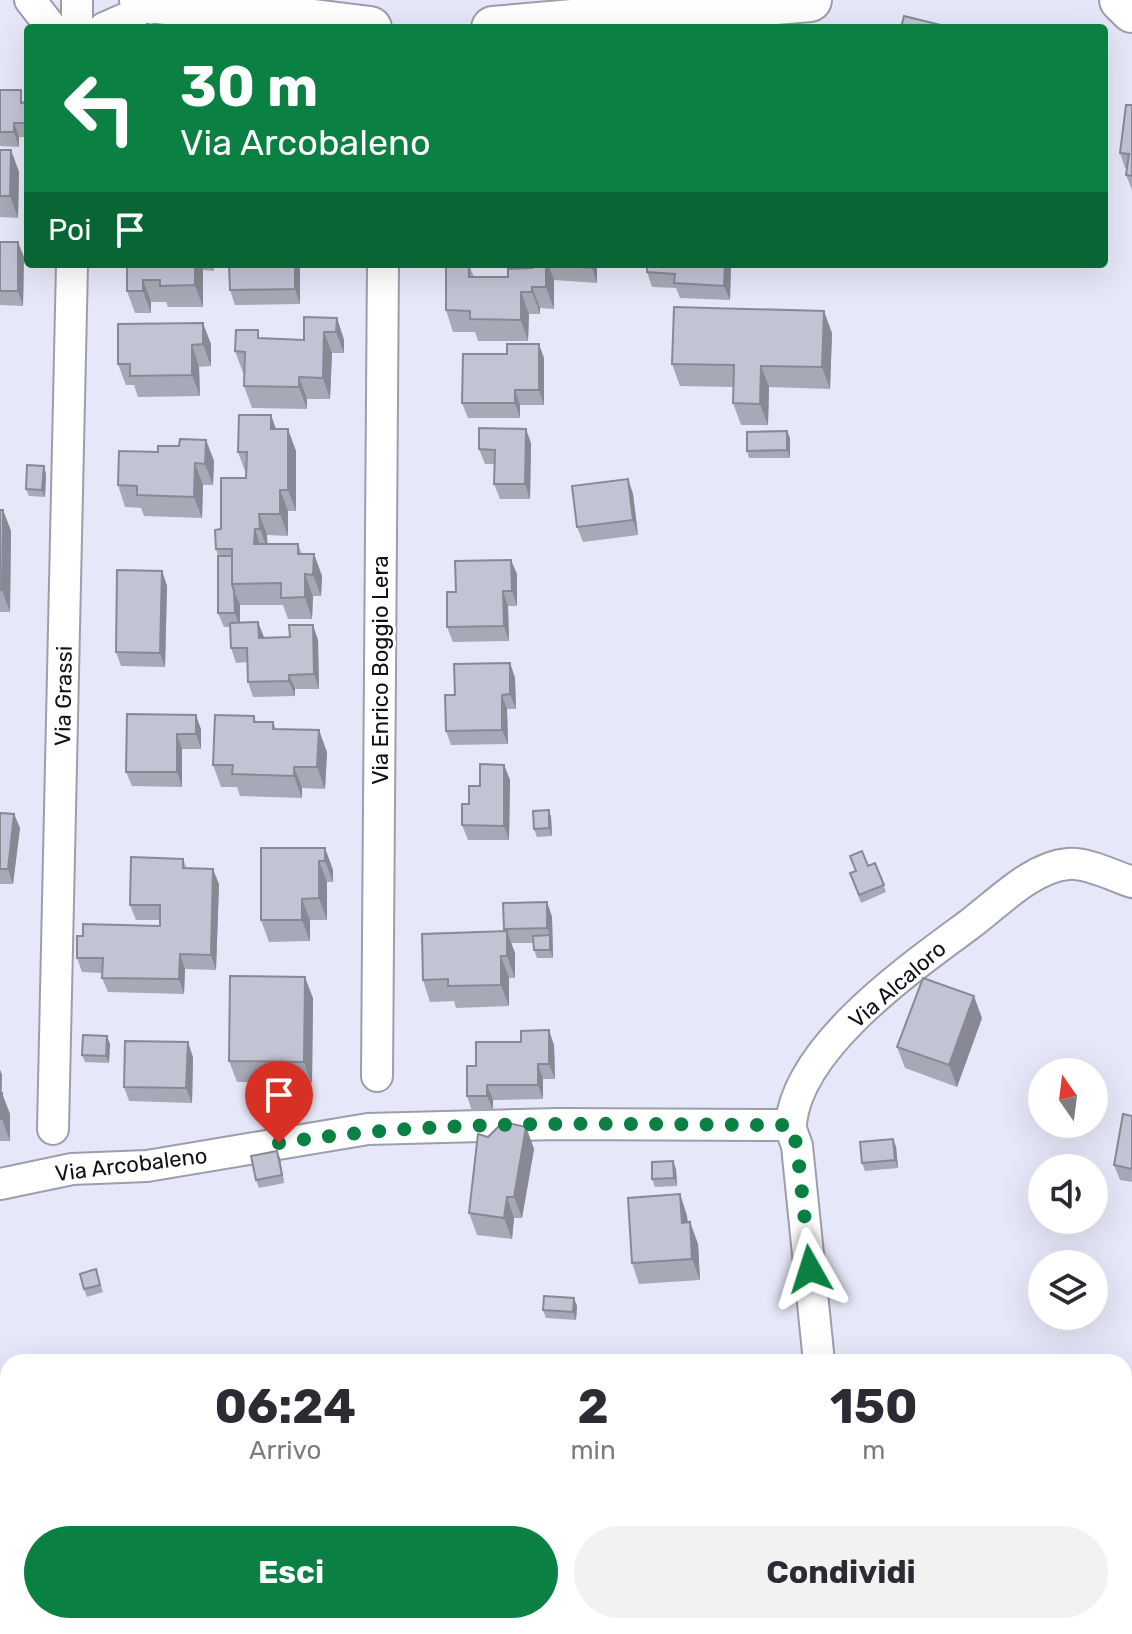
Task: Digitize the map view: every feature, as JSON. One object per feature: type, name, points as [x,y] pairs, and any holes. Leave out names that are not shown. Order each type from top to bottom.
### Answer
[{"type":"street","points":[[30,0],[49,24]]},
{"type":"street","points":[[77,0],[77,24]]},
{"type":"street","points":[[542,24],[810,0]]},
{"type":"street","points":[[1121,0],[1132,11]]},
{"type":"street","points":[[111,24],[151,1],[291,23]]},
{"type":"street","name":"Via Grassi","points":[[53,1129],[72,268]]},
{"type":"street","name":"Via Enrico Boggio Lera","points":[[377,1076],[383,268]]},
{"type":"street","name":"Via Alcaloro","points":[[790,1125],[812,1068],[852,1020],[893,981],[1025,882],[1052,868],[1071,863],[1132,882]]},
{"type":"street","name":"Via Arcobaleno","points":[[0,1184],[72,1169],[147,1166],[368,1129],[558,1124],[790,1125]]},
{"type":"street","points":[[790,1125],[797,1146],[818,1354]]},
{"type":"building","points":[[904,16],[937,24],[902,24]]},
{"type":"building","points":[[0,90],[21,90],[24,123],[14,123],[14,132],[0,132]]},
{"type":"building","points":[[1126,105],[1132,105],[1132,176],[1126,175],[1129,154],[1120,153]]},
{"type":"building","points":[[0,150],[11,150],[10,196],[0,196]]},
{"type":"building","points":[[0,242],[18,242],[18,291],[0,291]]},
{"type":"building","points":[[127,268],[195,268],[195,285],[160,286],[160,280],[143,280],[143,291],[127,291]]},
{"type":"building","points":[[229,268],[295,268],[295,289],[230,290]]},
{"type":"building","points":[[446,268],[469,268],[469,277],[508,277],[508,269],[546,268],[546,287],[532,287],[532,292],[521,292],[521,320],[470,319],[470,311],[446,310]]},
{"type":"building","points":[[647,268],[725,268],[724,286],[674,283],[675,274],[647,272]]},
{"type":"building","points":[[674,307],[824,311],[822,367],[761,366],[760,404],[733,403],[734,365],[672,364]]},
{"type":"building","points":[[304,317],[337,318],[336,332],[324,332],[323,378],[299,377],[299,387],[244,386],[245,352],[235,351],[236,330],[258,330],[258,338],[304,340]]},
{"type":"building","points":[[203,323],[203,344],[192,345],[192,375],[130,376],[130,364],[118,364],[118,324]]},
{"type":"building","points":[[507,344],[539,344],[539,390],[515,390],[515,403],[462,403],[463,354],[507,354]]},
{"type":"building","points":[[239,415],[271,415],[271,429],[288,429],[288,490],[280,490],[280,514],[259,514],[260,529],[255,529],[254,544],[298,544],[298,554],[314,554],[313,575],[305,574],[305,597],[281,598],[281,583],[232,584],[232,549],[216,549],[215,530],[221,529],[221,478],[246,478],[247,452],[238,452]]},
{"type":"building","points":[[479,428],[526,429],[525,484],[494,484],[495,450],[479,449]]},
{"type":"building","points":[[787,431],[787,450],[747,451],[747,432]]},
{"type":"building","points":[[180,439],[206,440],[205,464],[195,463],[194,497],[137,495],[137,486],[118,485],[119,451],[158,452],[158,446],[179,446]]},
{"type":"building","points":[[27,465],[44,466],[42,490],[26,489]]},
{"type":"building","points":[[628,479],[633,520],[577,527],[572,486]]},
{"type":"building","points":[[0,510],[3,510],[2,590],[0,590]]},
{"type":"building","points":[[218,556],[232,556],[235,613],[218,613]]},
{"type":"building","points":[[511,560],[512,591],[503,591],[504,626],[447,627],[447,592],[456,592],[455,561]]},
{"type":"building","points":[[117,570],[162,571],[160,653],[116,652]]},
{"type":"building","points":[[258,622],[259,638],[290,637],[289,625],[313,625],[314,674],[289,675],[289,681],[248,682],[247,648],[231,648],[230,623]]},
{"type":"building","points":[[510,663],[510,694],[502,695],[502,730],[446,731],[445,695],[455,695],[454,664]]},
{"type":"building","points":[[127,714],[196,715],[196,734],[177,734],[177,772],[126,772]]},
{"type":"building","points":[[215,715],[254,716],[254,722],[273,722],[273,729],[319,730],[317,767],[294,767],[294,776],[232,774],[233,765],[213,765]]},
{"type":"building","points":[[480,764],[504,765],[504,826],[462,825],[462,804],[469,804],[469,786],[480,786]]},
{"type":"building","points":[[549,810],[549,828],[534,829],[533,811]]},
{"type":"building","points":[[0,813],[14,814],[8,869],[0,869]]},
{"type":"building","points":[[261,848],[325,848],[325,861],[319,861],[319,898],[302,899],[302,920],[261,920]]},
{"type":"building","points":[[862,851],[868,866],[875,863],[884,885],[859,895],[850,873],[856,871],[850,856]]},
{"type":"building","points":[[131,857],[183,859],[183,868],[213,869],[211,955],[180,954],[179,979],[102,978],[103,958],[77,958],[77,936],[83,936],[83,924],[160,926],[160,905],[130,905]]},
{"type":"building","points":[[547,902],[547,928],[504,929],[503,903]]},
{"type":"building","points":[[507,931],[507,956],[501,956],[501,985],[448,986],[448,979],[423,980],[422,934]]},
{"type":"building","points":[[550,935],[550,950],[534,950],[533,936]]},
{"type":"building","points":[[230,976],[305,977],[304,1062],[229,1061]]},
{"type":"building","points":[[923,978],[974,996],[949,1065],[897,1047]]},
{"type":"building","points":[[549,1030],[549,1064],[538,1064],[538,1085],[487,1085],[487,1096],[467,1096],[467,1066],[476,1066],[476,1042],[521,1042],[521,1031]]},
{"type":"building","points":[[83,1035],[107,1036],[106,1056],[82,1055]]},
{"type":"building","points":[[125,1041],[188,1042],[186,1088],[124,1087]]},
{"type":"building","points":[[2,1093],[2,1119],[0,1119]]},
{"type":"building","points":[[1123,1114],[1132,1116],[1132,1169],[1114,1165]]},
{"type":"building","points":[[503,1122],[526,1127],[514,1197],[507,1197],[504,1218],[469,1213],[478,1134],[488,1137]]},
{"type":"building","points":[[893,1139],[895,1160],[862,1163],[860,1142]]},
{"type":"building","points":[[277,1151],[282,1175],[256,1180],[251,1156]]},
{"type":"building","points":[[673,1161],[674,1178],[652,1179],[652,1162]]},
{"type":"building","points":[[680,1194],[682,1223],[690,1222],[692,1259],[632,1263],[628,1198]]},
{"type":"building","points":[[96,1269],[100,1285],[84,1289],[80,1274]]},
{"type":"building","points":[[544,1296],[574,1298],[573,1312],[543,1310]]},
{"type":"route","points":[[279,1143],[368,1129],[558,1124],[790,1125],[797,1146],[810,1269]]}]
